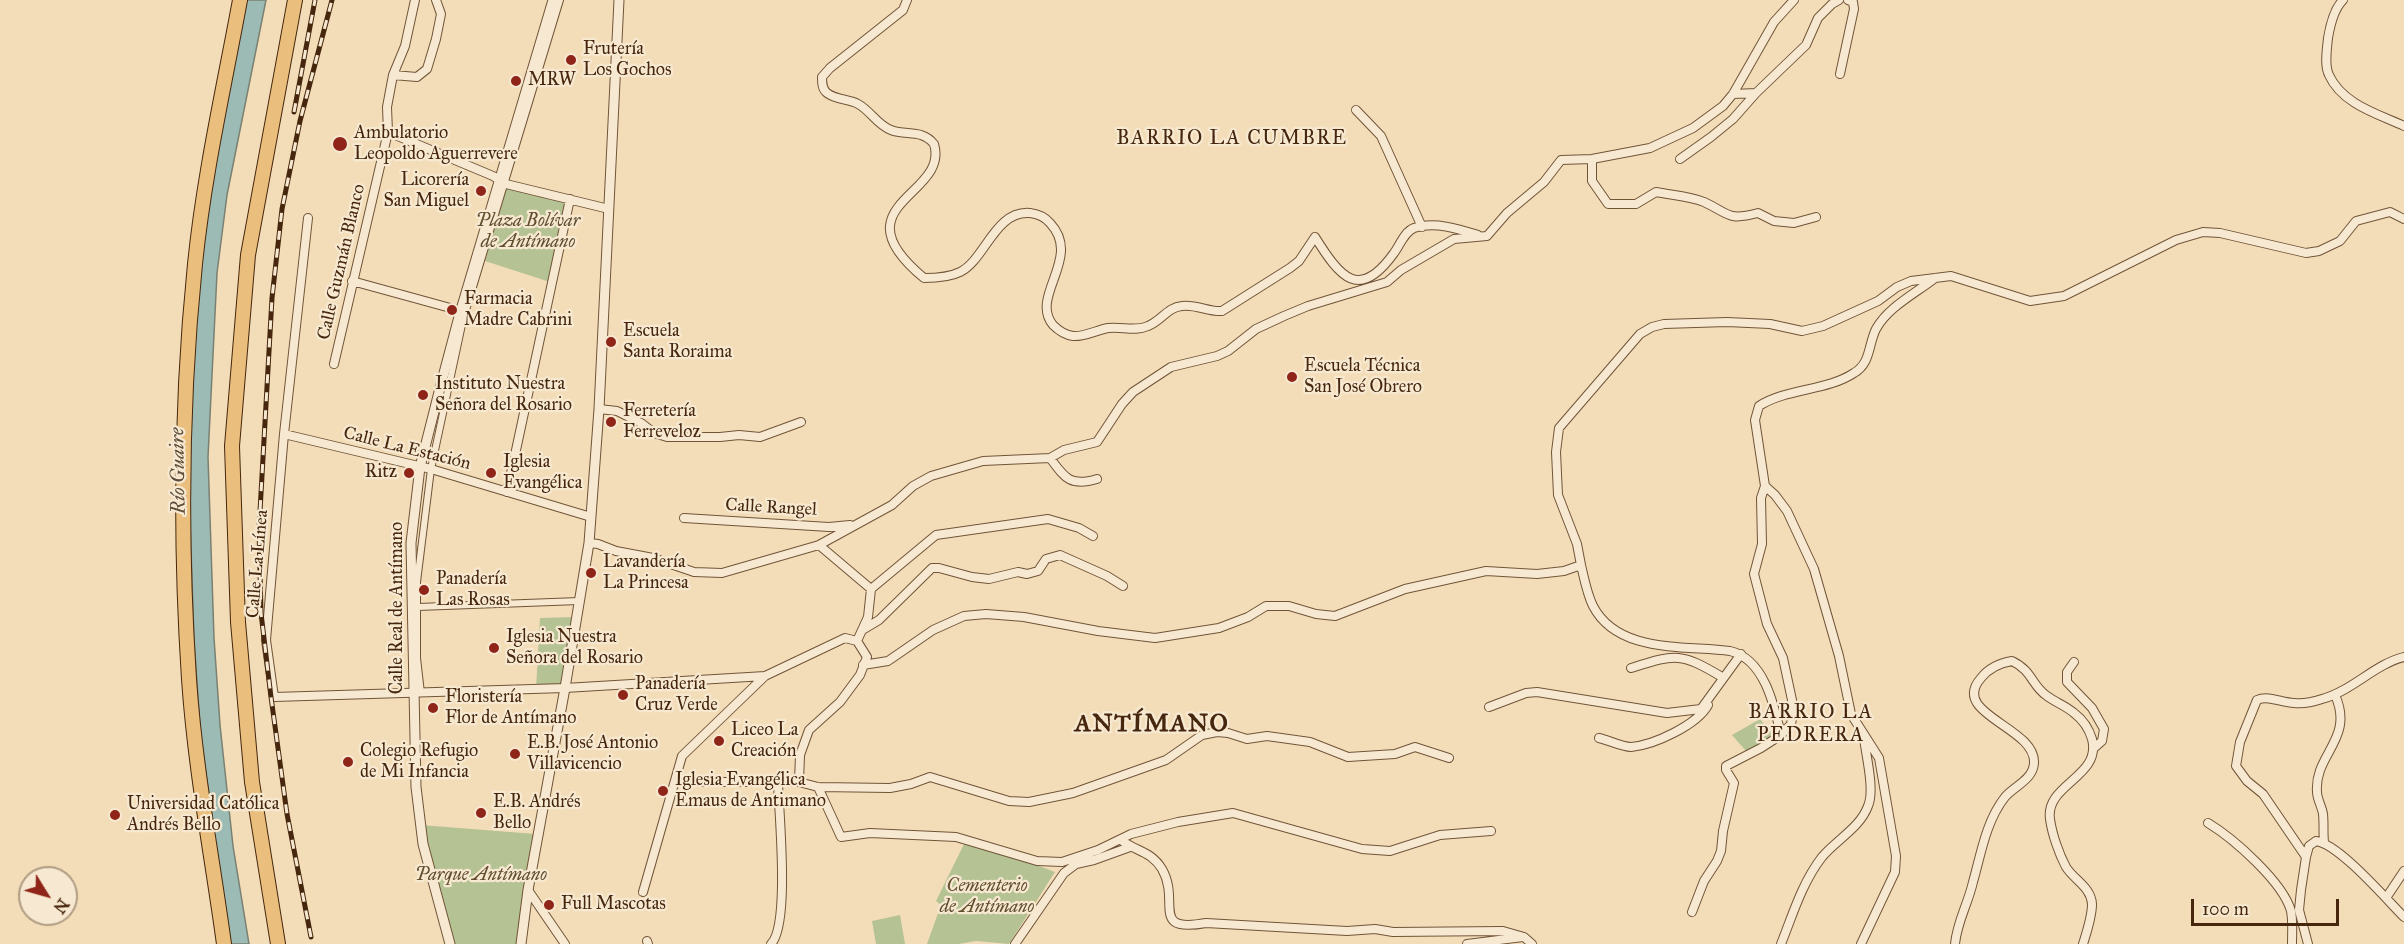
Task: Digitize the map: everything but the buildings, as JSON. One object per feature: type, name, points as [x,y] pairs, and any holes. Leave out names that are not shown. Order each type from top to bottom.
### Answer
[{"type":"highway","points":[[224,944],[196,755],[189,682],[184,604],[185,376],[197,249],[211,156],[240,0]]},
{"type":"highway","points":[[278,944],[252,782],[238,622],[232,446],[248,255],[295,0]]},
{"type":"street","name":"Calle Guzmán Blanco","points":[[334,364],[388,132],[387,107],[393,75],[405,46],[415,0]]},
{"type":"street","points":[[393,75],[417,77],[427,69],[441,14],[436,0]]},
{"type":"street","name":"Calle Real de Antímano","points":[[450,944],[423,844],[416,788],[418,693],[411,543],[420,467],[554,0]]},
{"type":"street","points":[[503,182],[560,0]]},
{"type":"street","points":[[521,944],[528,890],[589,543],[599,409],[619,0]]},
{"type":"street","points":[[907,0],[903,10],[830,68],[822,77],[822,84],[825,92],[831,96],[857,103],[869,111],[879,124],[892,131],[924,136],[934,144],[933,165],[930,171],[920,185],[894,210],[890,229],[894,244],[908,265],[924,278],[962,272],[995,232],[1010,219],[1021,213],[1033,213],[1045,218],[1054,227],[1060,240],[1062,257],[1048,297],[1047,312],[1050,322],[1058,331],[1072,336],[1109,328],[1138,330],[1161,319],[1173,308],[1184,305],[1211,312],[1222,311],[1299,261],[1315,237],[1327,256],[1346,278],[1360,281],[1374,277],[1394,254],[1407,232],[1422,227],[1456,228],[1487,236]]},
{"type":"street","points":[[589,543],[706,574],[734,571],[819,545],[892,505],[913,486],[931,476],[983,461],[1050,458],[1064,450],[1097,442],[1122,404],[1133,392],[1171,367],[1217,356],[1228,351],[1256,329],[1284,316],[1308,306],[1387,282],[1401,270],[1455,239],[1487,236],[1507,213],[1544,182],[1561,160],[1592,159],[1650,148],[1693,128],[1722,106],[1733,94],[1774,22],[1794,0]]},
{"type":"street","points":[[1680,159],[1733,119],[1756,93],[1806,45],[1818,18],[1839,0]]},
{"type":"street","points":[[1840,74],[1854,9],[1853,2],[1848,0]]},
{"type":"street","points":[[2343,0],[2330,27],[2326,53],[2328,74],[2337,88],[2357,105],[2404,126]]},
{"type":"street","points":[[1733,94],[1756,93]]},
{"type":"street","points":[[1356,110],[1381,136],[1422,227]]},
{"type":"street","points":[[388,132],[503,182],[609,209]]},
{"type":"street","points":[[1592,159],[1592,181],[1608,204],[1636,204],[1656,192],[1703,201],[1720,212],[1740,218],[1758,213],[1774,221],[1794,223],[1816,217]]},
{"type":"street","points":[[507,492],[570,199]]},
{"type":"street","points":[[1781,735],[1773,706],[1759,673],[1748,658],[1741,654],[1715,649],[1659,645],[1630,638],[1611,627],[1594,606],[1577,544],[1558,495],[1556,452],[1559,428],[1641,334],[1652,327],[1664,324],[1727,322],[1770,324],[1802,331],[1823,326],[1850,314],[1878,301],[1897,287],[1911,281],[1937,277],[1950,276],[2030,301],[2064,296],[2176,240],[2203,232],[2306,253],[2319,251],[2340,241],[2356,221],[2390,212],[2404,219]]},
{"type":"street","name":"Calle La Línea","points":[[308,218],[284,434],[266,640],[274,697],[418,693]]},
{"type":"street","points":[[1692,912],[1704,881],[1721,851],[1734,783],[1726,766],[1781,735],[1791,724],[1793,713],[1783,658],[1767,624],[1754,574],[1762,544],[1761,498],[1765,486],[1755,420],[1759,406],[1773,397],[1808,390],[1853,374],[1864,365],[1876,329],[1890,312],[1937,277]]},
{"type":"street","points":[[352,281],[454,309],[462,316],[431,469],[417,582],[418,693],[565,688],[765,676]]},
{"type":"street","points":[[599,409],[617,411],[641,423],[654,433],[667,437],[739,435],[760,437],[801,422]]},
{"type":"street","name":"Calle La Estación","points":[[284,434],[431,469],[591,517]]},
{"type":"street","points":[[1050,458],[1070,481],[1086,482],[1097,479]]},
{"type":"street","points":[[1765,486],[1787,511],[1814,569],[1839,656],[1851,714],[1879,758],[1896,856],[1894,872],[1861,944]]},
{"type":"street","name":"Calle Rangel","points":[[684,518],[829,527],[856,525]]},
{"type":"street","points":[[857,641],[868,617],[870,589],[936,535],[1048,519],[1079,528],[1093,536]]},
{"type":"street","points":[[819,545],[870,589]]},
{"type":"street","points":[[864,629],[879,620],[932,568],[989,579],[1018,572],[1027,574],[1038,571],[1046,559],[1060,555],[1124,586]]},
{"type":"street","points":[[863,665],[888,661],[933,630],[964,616],[986,614],[1024,617],[1098,631],[1155,638],[1219,628],[1248,617],[1266,606],[1289,606],[1316,614],[1335,616],[1405,589],[1486,571],[1537,574],[1564,571],[1581,565]]},
{"type":"street","points":[[418,607],[579,601]]},
{"type":"street","points":[[643,892],[682,756],[765,676],[845,638],[857,641],[867,657],[860,675],[840,702],[809,730],[800,754],[799,782]]},
{"type":"street","points":[[1489,707],[1526,693],[1537,692],[1667,713],[1701,709],[1722,677],[1741,654]]},
{"type":"street","points":[[1631,668],[1669,657],[1682,657],[1722,677]]},
{"type":"street","points":[[2306,857],[2264,794],[2247,781],[2236,766],[2240,742],[2258,700],[2264,698],[2295,703],[2335,695],[2390,661],[2404,657]]},
{"type":"street","points":[[1955,944],[1956,929],[1973,884],[1978,857],[1994,815],[2006,796],[2025,781],[2033,771],[2035,762],[2029,744],[1987,714],[1974,701],[1973,692],[1977,683],[1999,663],[2012,662],[2020,665],[2029,673],[2045,696],[2079,717],[2090,733],[2094,748]]},
{"type":"street","points":[[2074,662],[2067,672],[2067,682],[2092,708],[2104,729],[2102,741],[2094,748],[2088,765],[2052,801],[2049,813],[2066,867],[2086,889],[2092,901],[2083,944]]},
{"type":"street","points":[[2324,842],[2323,815],[2316,791],[2321,768],[2339,732],[2341,722],[2340,707],[2335,695]]},
{"type":"street","points":[[1599,738],[1630,747],[1655,740],[1674,732],[1702,715],[1709,698]]},
{"type":"street","points":[[676,782],[799,782],[818,787],[890,788],[930,777],[1009,801],[1029,802],[1073,793],[1166,760],[1202,735],[1217,732],[1247,739],[1267,736],[1310,742],[1348,757],[1395,754],[1415,747],[1449,758]]},
{"type":"street","points":[[1781,944],[1807,879],[1823,856],[1858,823],[1869,805],[1870,783],[1863,734]]},
{"type":"street","points":[[771,944],[777,937],[782,903],[778,783]]},
{"type":"street","points":[[818,787],[841,837],[870,832],[956,837],[1046,862],[1062,862],[1131,834],[1178,822],[1233,813],[1362,849],[1390,851],[1440,835],[1491,831]]},
{"type":"street","points":[[2208,823],[2237,844],[2282,892],[2291,912],[2292,944]]},
{"type":"street","points":[[1121,840],[1130,847],[1150,854],[1163,871],[1169,893],[1171,918],[1175,924],[1184,927],[1206,923],[1347,931],[1375,929],[1393,932],[1503,931],[1524,937],[1532,944]]},
{"type":"street","points":[[2317,944],[2307,940],[2299,910],[2306,857],[2309,846],[2316,842],[2324,842],[2345,858],[2404,916]]},
{"type":"street","points":[[1014,944],[1064,873],[1076,864],[1130,847]]},
{"type":"street","points":[[2386,898],[2404,871]]},
{"type":"street","points":[[528,890],[565,944]]},
{"type":"street","points":[[1467,944],[1524,937]]},
{"type":"green space","name":"Plaza Bolívar de Antímano","points":[[506,184],[570,199],[553,283],[485,261]]},
{"type":"green space","points":[[577,617],[565,688],[536,689],[540,618]]},
{"type":"green space","points":[[1760,719],[1774,736],[1746,751],[1732,735]]},
{"type":"green space","name":"Parque Antímano","points":[[421,825],[535,834],[520,944],[455,944],[427,858]]},
{"type":"green space","name":"Cementerio de Antímano","points":[[965,842],[1008,854],[1055,872],[1009,944],[976,941],[959,944],[927,944],[941,905],[936,901]]},
{"type":"green space","points":[[900,915],[905,944],[876,944],[872,921]]},
{"type":"water","points":[[245,0],[266,0],[227,195],[217,273],[208,457],[214,638],[220,725],[233,846],[249,944],[228,944],[200,727],[194,639],[188,457],[189,405],[207,192]]},
{"type":"railway","points":[[294,112],[315,0]]},
{"type":"railway","points":[[311,937],[287,814],[271,697],[261,613],[259,529],[272,298],[282,209],[300,121],[332,0]]},
{"type":"place","name":"Frutería Los Gochos","points":[[571,60]]},
{"type":"place","name":"MRW","points":[[516,81]]},
{"type":"place","name":"Ambulatorio Leopoldo Aguerrevere","points":[[340,144]]},
{"type":"place","name":"Licorería San Miguel","points":[[481,191]]},
{"type":"place","name":"Farmacia Madre Cabrini","points":[[452,310]]},
{"type":"place","name":"Escuela Santa Roraima","points":[[611,342]]},
{"type":"place","name":"Escuela Técnica San José Obrero","points":[[1292,377]]},
{"type":"place","name":"Instituto Nuestra Señora del Rosario","points":[[423,395]]},
{"type":"place","name":"Ferretería Ferreveloz","points":[[611,422]]},
{"type":"place","name":"Ritz","points":[[409,473]]},
{"type":"place","name":"Iglesia Evangélica","points":[[491,473]]},
{"type":"place","name":"Lavandería La Princesa","points":[[591,573]]},
{"type":"place","name":"Panadería Las Rosas","points":[[424,590]]},
{"type":"place","name":"Iglesia Nuestra Señora del Rosario","points":[[494,648]]},
{"type":"place","name":"Panadería Cruz Verde","points":[[623,695]]},
{"type":"place","name":"Floristería Flor de Antímano","points":[[433,708]]},
{"type":"place","name":"Liceo La Creación","points":[[719,741]]},
{"type":"place","name":"E.B. José Antonio Villavicencio","points":[[515,754]]},
{"type":"place","name":"Colegio Refugio de Mi Infancia","points":[[348,762]]},
{"type":"place","name":"Iglesia Evangélica Emaus de Antimano","points":[[663,791]]},
{"type":"place","name":"E.B. Andrés Bello","points":[[481,813]]},
{"type":"place","name":"Universidad Católica Andrés Bello","points":[[115,815]]},
{"type":"place","name":"Full Mascotas","points":[[549,905]]},
{"type":"district","name":"BARRIO LA CUMBRE","points":[[1232,139]]},
{"type":"district","name":"BARRIO LA PEDRERA","points":[[1811,724]]},
{"type":"district","name":"ANTÍMANO","points":[[1152,725]]},
{"type":"water label","name":"Río Guaire","points":[[179,471]]}]
